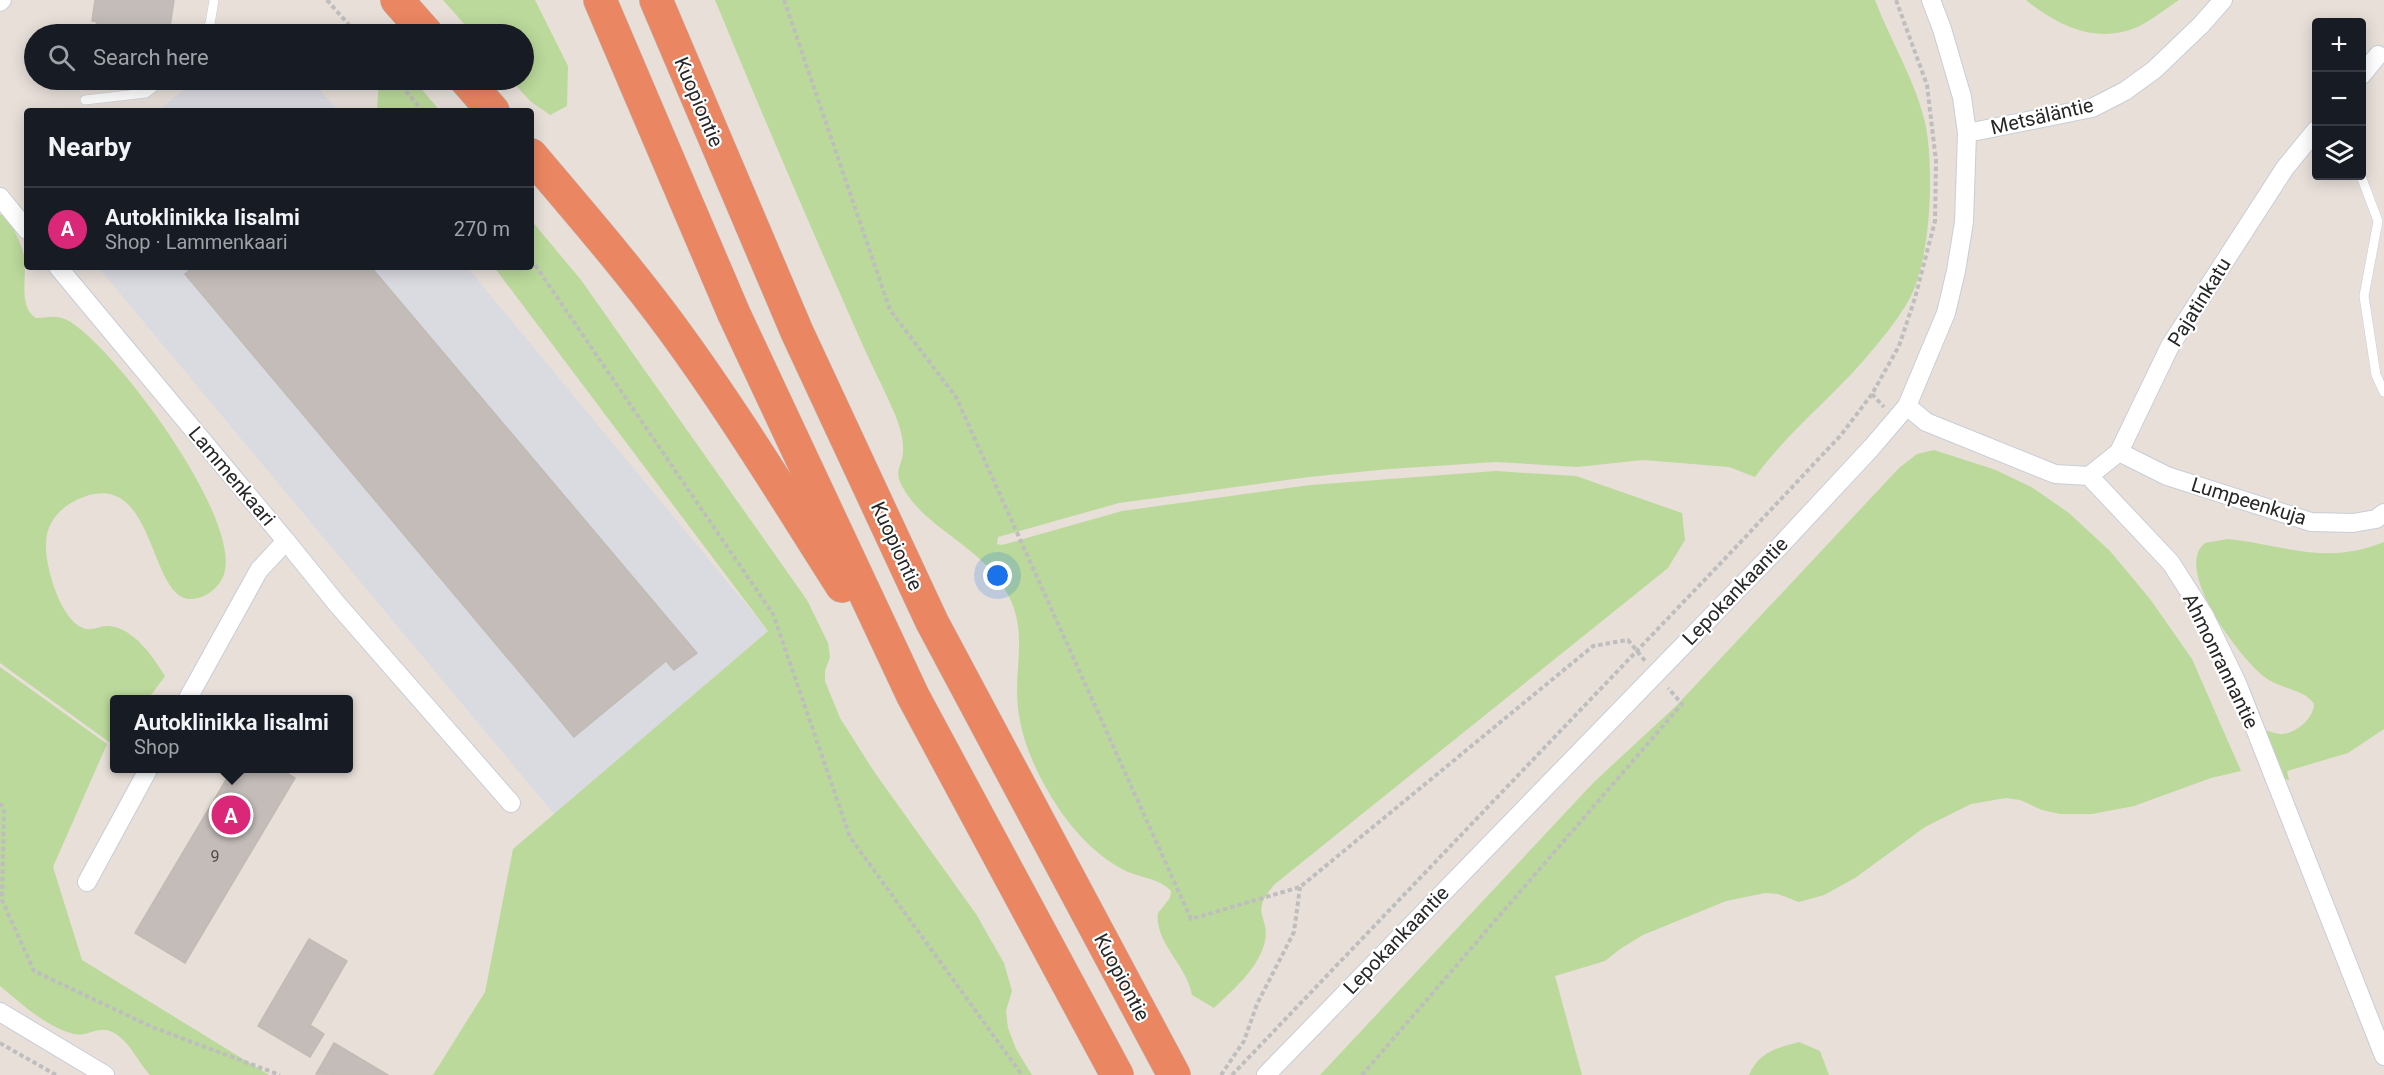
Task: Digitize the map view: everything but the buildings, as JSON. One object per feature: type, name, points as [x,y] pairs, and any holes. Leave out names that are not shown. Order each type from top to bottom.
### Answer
[{"type":"highway","points":[[397,0],[418,24]]},
{"type":"highway","points":[[600,0],[734,314],[913,696],[1117,1075]]},
{"type":"highway","name":"Kuopiontie","points":[[656,0],[797,332],[932,622],[1172,1070]]},
{"type":"highway","points":[[475,90],[490,108]]},
{"type":"highway","points":[[534,159],[611,250],[672,329],[756,452],[913,696]]},
{"type":"street","name":"Lepokankaantie","points":[[1266,1075],[1778,548],[1872,447],[1906,406],[1946,313],[1964,222],[1967,133],[1962,97],[1931,0]]},
{"type":"street","name":"Metsäläntie","points":[[1967,133],[2092,108],[2154,70],[2201,26],[2223,0]]},
{"type":"street","points":[[2364,72],[2378,55]]},
{"type":"street","name":"Pajatinkatu","points":[[2089,476],[2119,452],[2170,346],[2285,168],[2312,136]]},
{"type":"street","points":[[0,198],[24,226]]},
{"type":"street","name":"Lammenkaari","points":[[60,270],[286,541],[259,570],[189,695]]},
{"type":"street","points":[[1906,406],[1926,422],[2055,474],[2089,476]]},
{"type":"street","name":"Lumpeenkuja","points":[[2119,452],[2167,476],[2311,522],[2353,523],[2376,519],[2384,513]]},
{"type":"street","name":"Ahmonrannantie","points":[[2089,476],[2171,563],[2204,615],[2237,683],[2384,1056]]},
{"type":"street","points":[[286,541],[337,604],[511,803]]},
{"type":"street","points":[[87,882],[146,773]]},
{"type":"street","points":[[0,1012],[105,1075]]},
{"type":"lane","points":[[210,24],[214,0]]},
{"type":"lane","points":[[85,100],[146,93],[150,90]]},
{"type":"lane","points":[[2363,180],[2378,221],[2364,296],[2376,375],[2384,392]]},
{"type":"path","points":[[327,0],[348,24]]},
{"type":"path","points":[[784,0],[890,310],[956,397],[1191,919],[1299,887],[1294,932],[1257,1004],[1244,1041],[1221,1075]]},
{"type":"path","points":[[1232,1075],[1735,548],[1841,435],[1872,394],[1899,346],[1915,298],[1935,221],[1936,161],[1927,85],[1896,0]]},
{"type":"path","points":[[405,90],[420,108]]},
{"type":"path","points":[[534,263],[773,614],[850,837],[1022,1075]]},
{"type":"path","points":[[0,803],[4,809],[2,900],[34,971],[152,1027],[280,1075]]},
{"type":"path","points":[[0,1043],[56,1075]]},
{"type":"shaded area","points":[[183,90],[320,90],[335,108],[161,108]]},
{"type":"shaded area","points":[[101,270],[469,270],[768,631],[554,814]]},
{"type":"green space","points":[[443,0],[535,0],[568,66],[567,106],[550,115],[530,101],[520,90],[534,90],[534,24],[464,24]]},
{"type":"green space","points":[[715,0],[1875,0],[1910,79],[1926,127],[1930,190],[1922,260],[1910,298],[1888,330],[1851,375],[1780,446],[1755,477],[1729,467],[1643,460],[1577,467],[1496,462],[1389,469],[1309,477],[1119,503],[998,537],[997,544],[1002,545],[1122,511],[1310,485],[1496,471],[1576,476],[1682,513],[1685,540],[1668,568],[1275,884],[1267,894],[1261,908],[1266,932],[1262,951],[1244,978],[1214,1008],[1192,995],[1184,974],[1161,934],[1158,913],[1170,898],[1171,891],[1157,881],[1118,867],[1089,845],[1059,809],[1036,768],[1020,723],[1017,691],[1019,636],[1012,603],[988,567],[926,516],[913,502],[899,480],[898,471],[903,456],[903,445],[897,419],[807,218]]},
{"type":"green space","points":[[2026,0],[2179,0],[2135,28],[2105,34],[2091,33],[2064,24]]},
{"type":"green space","points":[[378,90],[422,90],[437,108],[377,108]]},
{"type":"green space","points":[[3,214],[10,223],[24,256],[24,290],[30,313],[36,318],[55,317],[67,320],[88,336],[115,363],[172,439],[197,481],[216,520],[225,554],[222,579],[215,588],[198,598],[181,596],[168,583],[137,515],[121,499],[100,493],[71,503],[53,520],[46,537],[46,554],[51,578],[67,614],[75,623],[86,629],[109,626],[127,632],[155,660],[165,676],[151,695],[110,695],[109,742],[0,663],[0,215]]},
{"type":"green space","points":[[534,224],[581,280],[807,600],[828,643],[830,657],[825,671],[825,681],[840,718],[875,773],[976,914],[1004,963],[1012,991],[1006,1011],[1008,1028],[1016,1049],[1032,1075],[433,1075],[485,992],[513,849],[768,631],[496,270],[534,270]]},
{"type":"green space","points":[[1934,450],[1996,470],[2033,488],[2069,513],[2110,551],[2150,599],[2192,659],[2241,771],[2211,778],[2134,806],[2092,814],[2060,814],[2042,810],[2020,800],[2006,798],[1971,804],[1925,827],[1855,878],[1824,895],[1799,902],[1778,894],[1765,893],[1726,901],[1643,935],[1605,961],[1555,976],[1582,1075],[1320,1075],[1594,782],[1676,706],[1899,468],[1917,454]]},
{"type":"green space","points":[[2228,539],[2324,553],[2363,549],[2384,542],[2384,729],[2348,753],[2287,771],[2289,780],[2283,779],[2263,729],[2279,734],[2292,731],[2308,720],[2314,704],[2305,695],[2266,678],[2241,653],[2214,614],[2197,573],[2197,556],[2205,543]]},
{"type":"green space","points":[[0,667],[107,744],[53,867],[82,960],[269,1075],[150,1075],[129,1047],[114,1033],[99,1030],[74,1034],[64,1031],[35,1014],[0,986]]},
{"type":"green space","points":[[1799,1042],[1820,1051],[1829,1075],[1749,1075],[1763,1056],[1776,1049]]},
{"type":"place","name":"Autoklinikka Iisalmi","points":[[231,815]]}]
